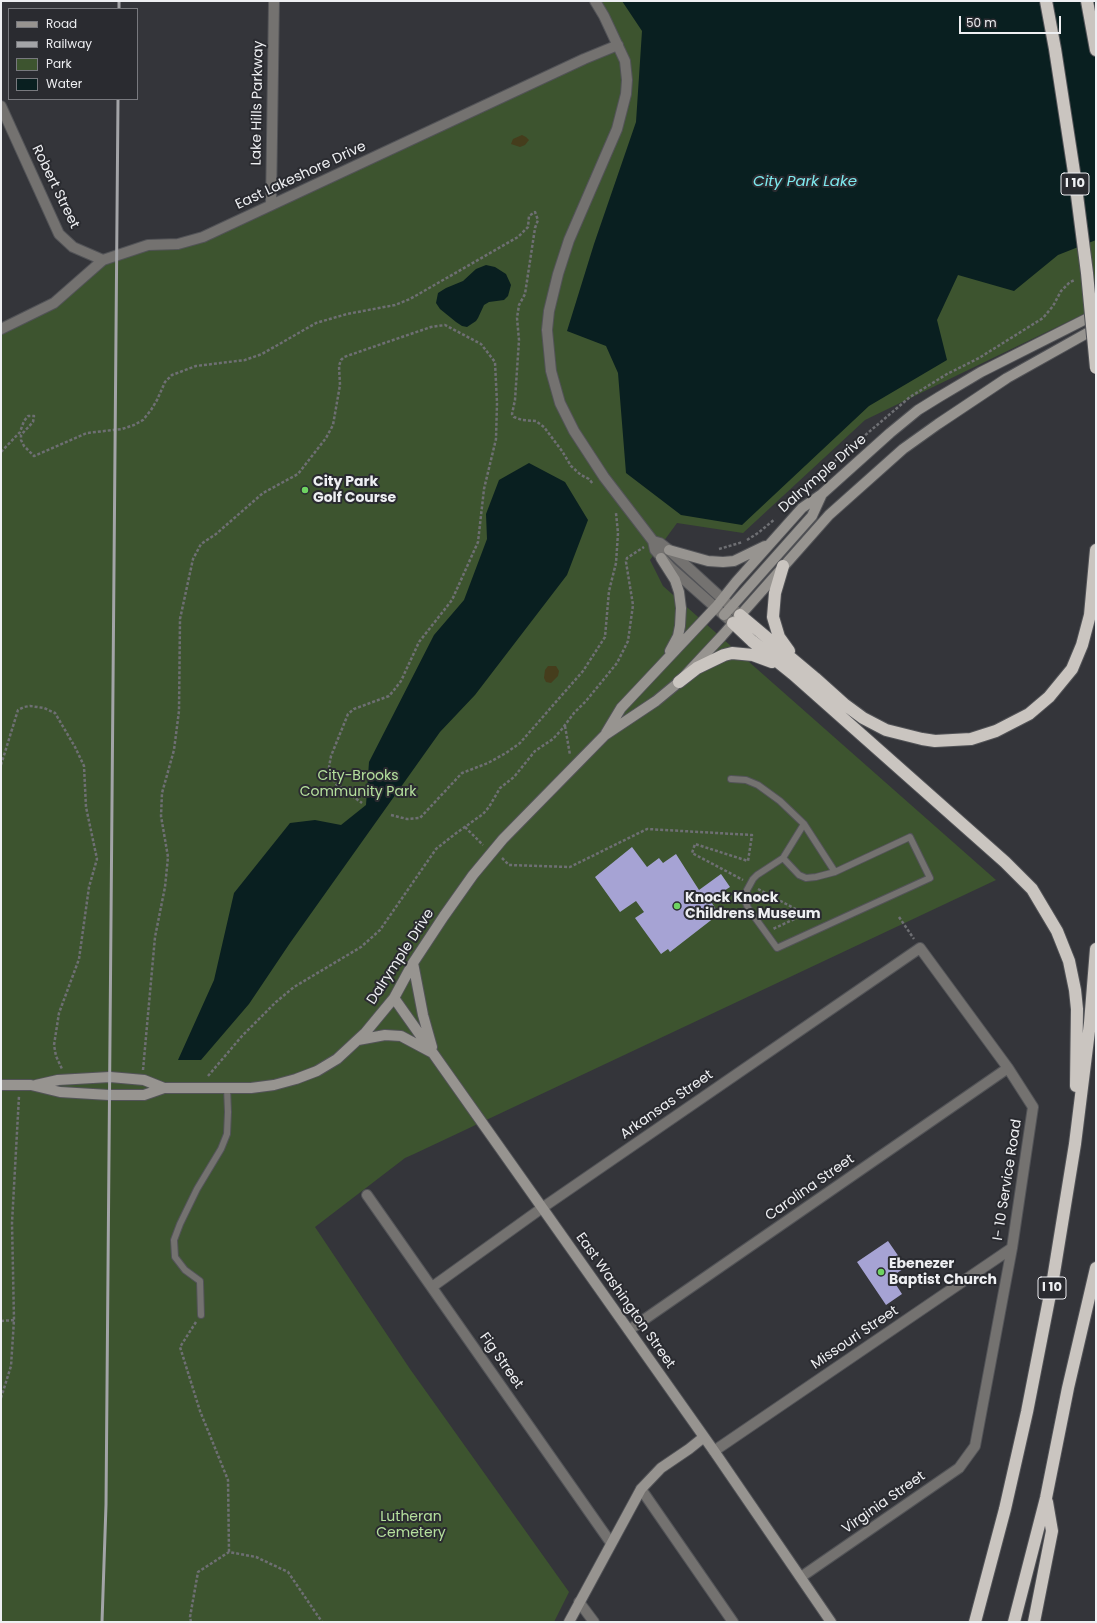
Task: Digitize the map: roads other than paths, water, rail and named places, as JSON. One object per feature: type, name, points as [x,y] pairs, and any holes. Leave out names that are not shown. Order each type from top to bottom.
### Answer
[{"type":"highway","name":"I 10","points":[[1046,1],[1074,172],[1087,273],[1096,374]]},
{"type":"highway","points":[[1087,1],[1096,50]]},
{"type":"highway","points":[[732,615],[801,666],[854,712],[886,730],[910,737],[935,741],[971,738],[996,731],[1019,720],[1038,706],[1057,688],[1072,669],[1082,644],[1090,615],[1096,550]]},
{"type":"highway","points":[[783,566],[775,593],[773,612],[774,622],[779,637],[801,666]]},
{"type":"highway","points":[[732,615],[752,641],[785,668],[1005,862],[1032,890],[1050,917],[1069,961],[1075,990],[1075,1144]]},
{"type":"highway","points":[[679,682],[697,668],[724,655],[753,655],[785,668]]},
{"type":"highway","name":"I 10","points":[[975,1622],[1005,1509],[1038,1364],[1075,1144],[1090,1023],[1096,949]]},
{"type":"highway","points":[[1014,1622],[1046,1498],[1068,1388],[1096,1268]]},
{"type":"highway","points":[[1034,1622],[1052,1531],[1046,1498]]},
{"type":"street","name":"Lake Hills Parkway","points":[[271,205],[274,1]]},
{"type":"street","points":[[595,1],[625,61],[627,80],[623,108],[617,129],[569,240],[558,274],[549,310],[547,330],[548,347],[551,371],[556,390],[574,431],[649,544],[661,558],[679,592],[681,608],[680,626],[678,636],[665,662]]},
{"type":"street","name":"East Lakeshore Drive","points":[[1,329],[54,304],[104,260],[148,245],[178,244],[203,237],[584,59],[618,45]]},
{"type":"street","name":"Robert Street","points":[[1,106],[59,234],[73,247],[104,260]]},
{"type":"street","name":"Dalrymple Drive","points":[[605,735],[621,708],[719,603],[768,544],[802,508],[822,494],[890,433],[934,400],[981,372],[1096,314]]},
{"type":"street","name":"Dalrymple Drive","points":[[31,1085],[60,1092],[109,1095],[144,1095],[164,1088],[250,1088],[274,1085],[296,1079],[317,1071],[337,1058],[358,1040],[394,998],[444,916],[473,875],[503,839],[605,735],[656,701],[679,682],[732,615],[783,566],[829,515],[903,449],[1007,378],[1096,328]]},
{"type":"street","points":[[649,544],[660,543],[670,550],[732,615],[812,516],[822,494]]},
{"type":"street","points":[[670,550],[708,561],[723,562],[734,561],[768,544]]},
{"type":"street","points":[[661,558],[719,603]]},
{"type":"street","name":"Arkansas Street","points":[[432,1287],[542,1208],[920,948],[1008,1068]]},
{"type":"street","points":[[414,963],[423,1015],[435,1054]]},
{"type":"street","name":"East Washington Street","points":[[394,998],[714,1451],[831,1622]]},
{"type":"street","points":[[358,1040],[385,1035],[401,1036],[435,1054]]},
{"type":"street","name":"I- 10 Service Road","points":[[975,1446],[1012,1248],[1033,1107],[1008,1068]]},
{"type":"street","name":"Carolina Street","points":[[629,1330],[1008,1068]]},
{"type":"street","name":"Dalrymple Drive","points":[[1,1085],[31,1085],[58,1080],[110,1077],[144,1080],[164,1088]]},
{"type":"street","name":"Fig Street","points":[[367,1195],[611,1543]]},
{"type":"street","name":"Missouri Street","points":[[714,1451],[1012,1248]]},
{"type":"street","points":[[569,1622],[641,1489],[661,1468],[704,1437]]},
{"type":"street","name":"Virginia Street","points":[[801,1577],[959,1468],[975,1446]]},
{"type":"street","points":[[641,1489],[732,1622]]},
{"type":"street","points":[[579,1602],[594,1622]]},
{"type":"lane","points":[[731,779],[746,780],[758,785],[780,801],[804,824],[834,872]]},
{"type":"lane","points":[[783,858],[799,875],[806,878],[816,877],[834,872],[910,837],[930,878],[777,948],[746,902],[747,890],[757,875],[783,858],[804,824]]},
{"type":"lane","points":[[201,1314],[200,1281],[186,1270],[175,1257],[174,1240],[196,1189],[221,1149],[227,1134],[227,1088]]},
{"type":"water","name":"City Park Lake","points":[[622,1],[1096,1],[1096,240],[1058,255],[1014,291],[958,275],[937,320],[947,360],[869,406],[742,525],[681,515],[626,473],[618,373],[606,346],[567,331],[594,244],[636,122],[642,31]]},
{"type":"water","points":[[486,265],[495,267],[506,274],[511,285],[508,296],[504,300],[489,302],[484,305],[476,321],[467,327],[462,326],[440,309],[436,303],[438,293],[463,281],[476,269]]},
{"type":"water","points":[[529,463],[565,482],[588,520],[567,575],[475,695],[440,732],[290,943],[249,1004],[201,1060],[178,1060],[214,980],[234,893],[290,823],[315,820],[341,825],[366,805],[369,762],[434,635],[464,600],[487,539],[486,514],[499,480]]},
{"type":"railway","points":[[119,1],[119,8]]},
{"type":"railway","points":[[102,1622],[106,1505],[118,100]]},
{"type":"place","name":"City Park Golf Course","points":[[305,490]]},
{"type":"place","name":"Knock Knock Childrens Museum","points":[[677,906]]},
{"type":"place","name":"Ebenezer Baptist Church","points":[[881,1272]]},
{"type":"park label","name":"City-Brooks Community Park","points":[[358,784]]},
{"type":"park label","name":"Lutheran Cemetery","points":[[411,1526]]}]
